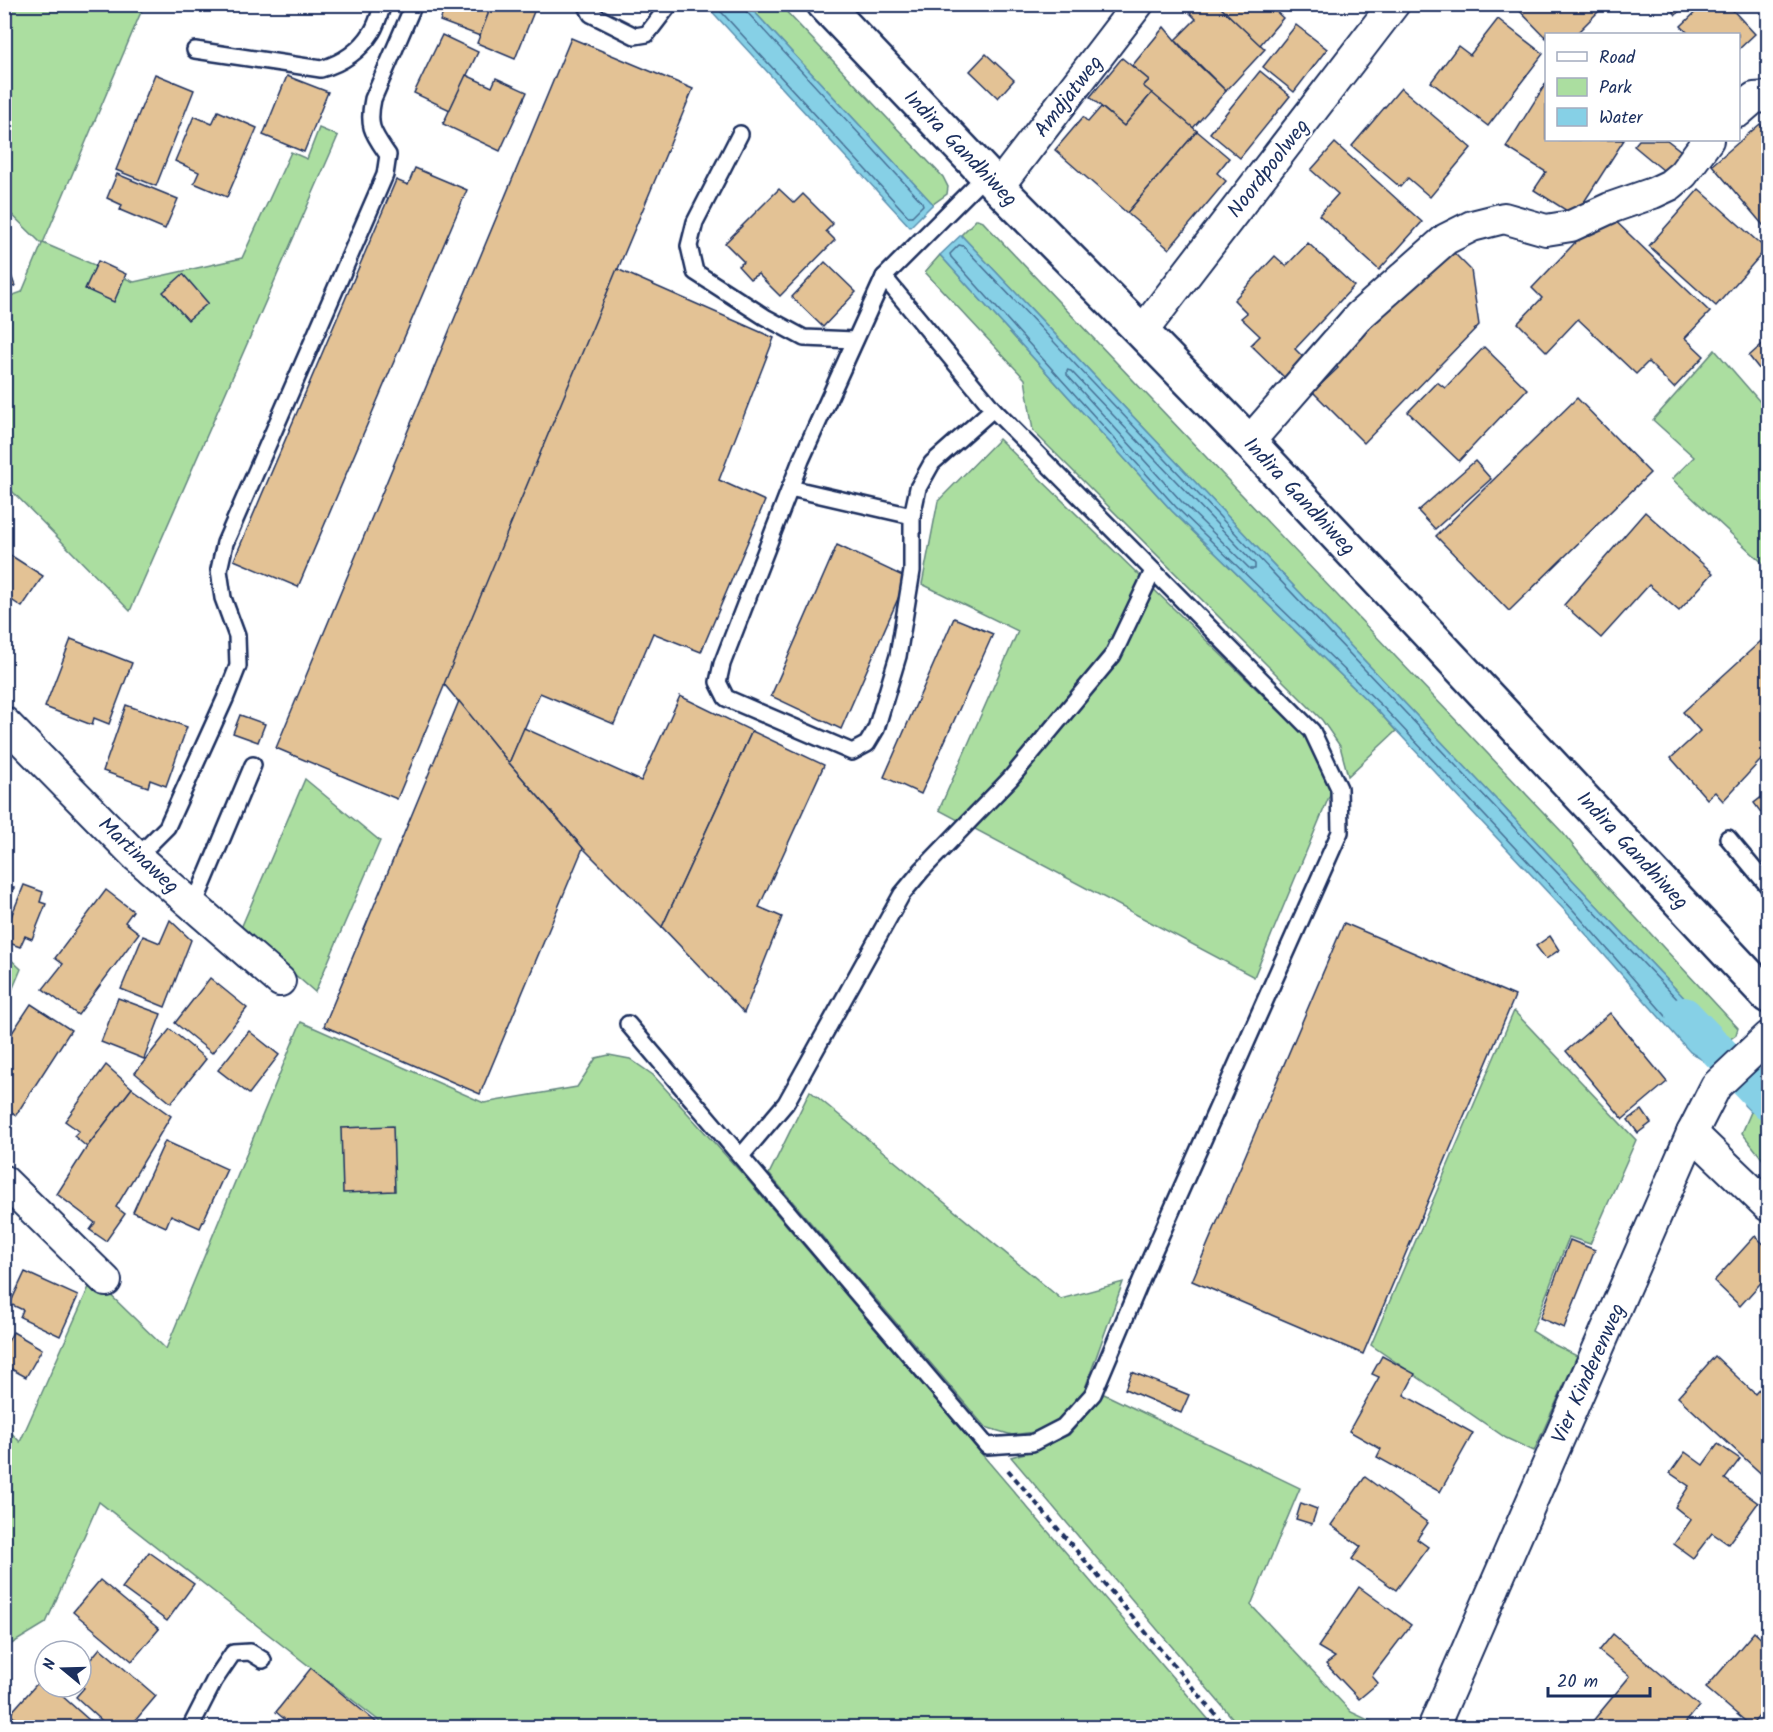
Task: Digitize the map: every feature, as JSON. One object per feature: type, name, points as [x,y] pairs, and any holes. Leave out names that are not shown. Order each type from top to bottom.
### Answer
[{"type":"main road","name":"Indira Gandhiweg","points":[[824,4],[992,181],[1249,442],[1768,996]]},
{"type":"street","name":"Amdjatweg","points":[[992,181],[1138,4]]},
{"type":"street","name":"Noordpoolweg","points":[[1142,332],[1394,4]]},
{"type":"street","points":[[1740,110],[1754,98],[1768,98]]},
{"type":"street","points":[[1249,442],[1359,315],[1446,238],[1472,226],[1504,218],[1546,230],[1571,226],[1670,185],[1683,174],[1707,141]]},
{"type":"street","name":"Martinaweg","points":[[4,722],[137,857],[280,981]]},
{"type":"street","name":"Vier Kinderenweg","points":[[1433,1728],[1692,1133],[1716,1086],[1765,1040]]},
{"type":"street","points":[[1692,1133],[1768,1206]]},
{"type":"street","points":[[4,1181],[106,1281]]},
{"type":"lane","points":[[195,50],[321,69],[338,64],[360,47],[373,31],[383,4]]},
{"type":"lane","points":[[137,857],[167,827],[238,666],[237,636],[223,598],[219,570],[225,543],[384,175],[388,155],[372,131],[370,115],[373,99],[414,4]]},
{"type":"lane","points":[[586,4],[591,14],[635,36],[647,34],[670,4]]},
{"type":"lane","points":[[740,134],[695,222],[689,246],[695,272],[765,317],[804,338],[855,340]]},
{"type":"lane","points":[[992,181],[958,205],[884,277],[801,459],[722,664],[718,682],[726,698],[852,752],[867,744],[876,729],[898,656],[912,571],[912,516],[918,488],[932,463],[993,409]]},
{"type":"lane","points":[[628,1024],[987,1446],[1032,1443],[1063,1426],[1093,1394],[1151,1257],[1340,832],[1340,788],[1312,731],[993,409],[884,277]]},
{"type":"lane","points":[[790,488],[912,516]]},
{"type":"lane","points":[[741,1156],[786,1103],[902,894],[916,875],[1010,779],[1113,655],[1153,571]]},
{"type":"lane","points":[[194,905],[253,765]]},
{"type":"lane","points":[[1728,838],[1768,886]]},
{"type":"lane","points":[[190,1728],[214,1681],[233,1653],[250,1652],[262,1660]]},
{"type":"path","points":[[987,1446],[1227,1728]]},
{"type":"green space","points":[[4,5],[144,5],[43,243],[134,282],[242,258],[291,152],[307,159],[319,128],[338,136],[130,611],[5,484],[5,298],[22,292],[42,244],[5,208]]},
{"type":"green space","points":[[748,5],[780,5],[943,177],[948,187],[947,194],[933,204]]},
{"type":"green space","points":[[977,219],[982,221],[1563,833],[1600,879],[1738,1028],[1736,1035],[1726,1042],[961,235]]},
{"type":"green space","points":[[940,255],[1172,511],[1396,731],[1348,776],[1340,746],[1322,720],[1033,431],[1025,379],[925,272]]},
{"type":"green space","points":[[1715,350],[1768,411],[1768,568],[1672,479],[1694,457],[1653,420]]},
{"type":"green space","points":[[999,439],[1311,742],[1331,792],[1254,977],[939,810],[1018,631],[922,584],[938,501]]},
{"type":"green space","points":[[305,779],[380,841],[315,992],[241,928]]},
{"type":"green space","points":[[5,954],[21,969],[5,1007]]},
{"type":"green space","points":[[1514,1011],[1636,1140],[1590,1244],[1569,1237],[1532,1331],[1577,1356],[1534,1451],[1506,1438],[1371,1345]]},
{"type":"green space","points":[[301,1022],[484,1103],[577,1087],[596,1058],[609,1055],[630,1059],[653,1075],[746,1178],[1215,1727],[387,1727],[99,1502],[46,1623],[5,1648],[4,1425],[20,1442],[93,1278],[166,1349]]},
{"type":"green space","points":[[810,1091],[1061,1299],[1123,1282],[1084,1391],[1065,1415],[1042,1431],[1012,1435],[985,1427],[769,1174]]},
{"type":"green space","points":[[1760,1111],[1768,1120],[1768,1166],[1742,1133],[1751,1112]]},
{"type":"green space","points":[[1104,1394],[1300,1488],[1251,1605],[1351,1712],[1383,1727],[1240,1727],[1011,1457],[1035,1450],[1069,1435]]},
{"type":"water","points":[[706,5],[748,5],[933,204],[910,227]]},
{"type":"water","points":[[961,235],[1726,1042],[1704,1061],[1690,1052],[1569,915],[1378,711],[1172,511],[940,255]]},
{"type":"water","points":[[1768,1072],[1768,1120],[1760,1111],[1751,1112],[1744,1105],[1744,1096]]},
{"type":"building","points":[[446,4],[492,4],[480,36],[440,21]]},
{"type":"building","points":[[492,4],[537,4],[515,59],[477,43]]},
{"type":"building","points":[[1181,4],[1217,4],[1265,49],[1226,91],[1175,40],[1196,19]]},
{"type":"building","points":[[1217,4],[1268,4],[1283,18],[1260,45]]},
{"type":"building","points":[[1513,4],[1606,4],[1577,33],[1545,33],[1545,37]]},
{"type":"building","points":[[1667,4],[1687,4],[1676,15]]},
{"type":"building","points":[[1704,4],[1727,4],[1755,34],[1740,48],[1740,33],[1688,33],[1681,26]]},
{"type":"building","points":[[1498,19],[1543,54],[1488,126],[1431,82],[1458,46],[1470,55]]},
{"type":"building","points":[[1296,25],[1327,49],[1294,92],[1263,67]]},
{"type":"building","points":[[1164,27],[1185,52],[1226,91],[1193,128],[1143,86],[1149,80],[1132,66]]},
{"type":"building","points":[[442,35],[478,52],[450,110],[414,93]]},
{"type":"building","points":[[571,38],[693,89],[397,799],[276,748]]},
{"type":"building","points":[[986,54],[1014,80],[998,98],[970,71]]},
{"type":"building","points":[[1122,58],[1149,80],[1143,86],[1152,93],[1124,126],[1090,97]]},
{"type":"building","points":[[1260,71],[1290,96],[1240,158],[1210,133]]},
{"type":"building","points":[[155,74],[194,90],[156,186],[116,170]]},
{"type":"building","points":[[466,75],[492,87],[496,78],[527,92],[500,151],[443,124]]},
{"type":"building","points":[[287,76],[328,92],[304,152],[263,135]]},
{"type":"building","points":[[1545,85],[1545,141],[1623,141],[1575,216],[1534,190],[1546,172],[1506,147]]},
{"type":"building","points":[[1401,88],[1471,148],[1430,197],[1408,178],[1400,187],[1352,146]]},
{"type":"building","points":[[1152,93],[1197,131],[1127,213],[1055,150],[1083,117],[1088,122],[1101,107],[1124,126]]},
{"type":"building","points":[[218,111],[257,128],[227,197],[194,183],[199,172],[175,161],[194,116],[212,124]]},
{"type":"building","points":[[1760,124],[1768,134],[1768,231],[1712,165]]},
{"type":"building","points":[[1197,131],[1229,158],[1217,173],[1226,181],[1169,249],[1127,213]]},
{"type":"building","points":[[1638,141],[1668,141],[1685,154],[1669,175],[1634,146]]},
{"type":"building","points":[[1335,143],[1422,222],[1379,270],[1319,215],[1338,194],[1311,170]]},
{"type":"building","points":[[415,168],[467,190],[298,587],[234,560],[396,180],[408,185]]},
{"type":"building","points":[[117,174],[178,199],[165,229],[120,210],[122,205],[107,198]]},
{"type":"building","points":[[779,189],[794,203],[803,194],[833,224],[826,231],[835,240],[780,296],[758,274],[750,279],[738,266],[744,262],[725,243]]},
{"type":"building","points":[[1699,189],[1766,249],[1716,306],[1649,246]]},
{"type":"building","points":[[1605,211],[1710,312],[1685,338],[1704,356],[1674,388],[1648,362],[1636,374],[1578,319],[1547,352],[1518,323],[1542,298],[1532,288]]},
{"type":"building","points":[[1308,243],[1354,286],[1295,349],[1304,358],[1285,378],[1251,345],[1260,336],[1241,318],[1247,313],[1234,300],[1275,256],[1286,266]]},
{"type":"building","points":[[1453,252],[1471,270],[1479,325],[1364,443],[1313,392],[1338,368],[1332,361],[1430,262],[1437,268]]},
{"type":"building","points":[[4,256],[15,286],[4,290]]},
{"type":"building","points":[[98,261],[126,274],[114,302],[85,289]]},
{"type":"building","points":[[825,262],[856,292],[823,327],[792,297]]},
{"type":"building","points":[[617,269],[774,338],[719,480],[765,501],[701,652],[653,633],[614,724],[540,693],[509,763],[444,684]]},
{"type":"building","points":[[183,274],[208,303],[188,320],[163,292]]},
{"type":"building","points":[[1768,339],[1768,380],[1749,356]]},
{"type":"building","points":[[1484,347],[1527,389],[1459,461],[1408,412],[1437,382],[1445,388]]},
{"type":"building","points":[[1577,398],[1650,473],[1509,611],[1436,536]]},
{"type":"building","points":[[1475,461],[1491,479],[1435,529],[1418,511]]},
{"type":"building","points":[[1645,512],[1713,573],[1679,611],[1649,585],[1601,638],[1564,605]]},
{"type":"building","points":[[837,545],[907,578],[841,729],[771,696]]},
{"type":"building","points":[[7,553],[43,576],[22,607],[4,595],[4,557]]},
{"type":"building","points":[[954,618],[993,634],[921,794],[884,777]]},
{"type":"building","points":[[71,639],[132,663],[109,724],[94,718],[92,725],[45,707]]},
{"type":"building","points":[[1761,641],[1768,650],[1768,755],[1723,801],[1715,792],[1707,799],[1671,758],[1700,731],[1683,712]]},
{"type":"building","points":[[680,696],[752,731],[662,927],[583,848],[509,763],[524,728],[641,781]]},
{"type":"building","points":[[459,701],[583,848],[480,1094],[324,1026]]},
{"type":"building","points":[[126,705],[187,727],[166,786],[150,780],[148,787],[103,771]]},
{"type":"building","points":[[240,715],[265,724],[258,742],[233,733]]},
{"type":"building","points":[[752,731],[824,765],[759,907],[782,917],[744,1013],[662,927]]},
{"type":"building","points":[[1768,792],[1768,822],[1754,803]]},
{"type":"building","points":[[4,884],[14,888],[4,913]]},
{"type":"building","points":[[24,885],[43,892],[40,902],[46,904],[32,939],[25,936],[20,947],[4,941],[4,934]]},
{"type":"building","points":[[106,890],[133,911],[125,922],[139,933],[78,1015],[43,989],[63,964],[55,958]]},
{"type":"building","points":[[170,920],[191,940],[165,1007],[121,989],[143,936],[160,943]]},
{"type":"building","points":[[1344,923],[1515,996],[1363,1354],[1192,1281]]},
{"type":"building","points":[[1550,936],[1559,950],[1546,959],[1536,946]]},
{"type":"building","points":[[210,978],[247,1008],[212,1053],[175,1023]]},
{"type":"building","points":[[118,998],[161,1014],[144,1059],[101,1042]]},
{"type":"building","points":[[31,1004],[71,1030],[16,1115],[4,1107],[4,1045]]},
{"type":"building","points":[[1610,1013],[1667,1082],[1623,1119],[1566,1051]]},
{"type":"building","points":[[170,1029],[206,1059],[171,1103],[135,1073]]},
{"type":"building","points":[[249,1031],[279,1055],[249,1094],[218,1070]]},
{"type":"building","points":[[106,1065],[132,1088],[87,1147],[74,1136],[79,1131],[65,1121]]},
{"type":"building","points":[[132,1088],[171,1116],[116,1207],[125,1214],[106,1241],[90,1230],[95,1223],[57,1194],[87,1147]]},
{"type":"building","points":[[1642,1110],[1651,1123],[1638,1133],[1628,1120]]},
{"type":"building","points":[[393,1126],[395,1191],[343,1193],[341,1128]]},
{"type":"building","points":[[165,1141],[227,1169],[200,1228],[171,1215],[166,1227],[133,1212]]},
{"type":"building","points":[[1755,1236],[1768,1248],[1768,1275],[1740,1306],[1714,1281]]},
{"type":"building","points":[[1570,1240],[1595,1250],[1564,1328],[1540,1318]]},
{"type":"building","points":[[25,1272],[78,1296],[60,1336],[20,1317],[23,1310],[10,1304]]},
{"type":"building","points":[[13,1332],[42,1349],[26,1377],[4,1365],[4,1349]]},
{"type":"building","points":[[1382,1356],[1415,1374],[1404,1395],[1473,1433],[1440,1492],[1377,1457],[1381,1449],[1349,1431],[1379,1377],[1372,1374]]},
{"type":"building","points":[[1715,1356],[1755,1394],[1768,1379],[1768,1480],[1678,1397]]},
{"type":"building","points":[[1132,1372],[1189,1395],[1181,1413],[1125,1389]]},
{"type":"building","points":[[1718,1444],[1740,1459],[1725,1479],[1758,1503],[1728,1544],[1712,1533],[1693,1558],[1674,1544],[1691,1520],[1675,1507],[1689,1486],[1670,1473],[1685,1452],[1703,1465]]},
{"type":"building","points":[[1365,1477],[1428,1523],[1417,1539],[1428,1547],[1396,1590],[1352,1559],[1361,1547],[1331,1525]]},
{"type":"building","points":[[1301,1503],[1317,1509],[1312,1524],[1296,1519]]},
{"type":"building","points":[[149,1552],[194,1584],[167,1621],[122,1588]]},
{"type":"building","points":[[100,1580],[159,1629],[132,1661],[73,1612]]},
{"type":"building","points":[[1359,1587],[1411,1625],[1372,1676],[1378,1683],[1359,1699],[1326,1664],[1335,1657],[1318,1647]]},
{"type":"building","points":[[1754,1632],[1768,1645],[1768,1705],[1751,1726],[1706,1688]]},
{"type":"building","points":[[1613,1634],[1699,1706],[1683,1726],[1685,1728],[1587,1728],[1630,1676],[1599,1651]]},
{"type":"building","points":[[100,1648],[156,1696],[129,1728],[122,1722],[116,1728],[110,1728],[78,1699],[93,1699],[93,1656]]},
{"type":"building","points":[[311,1668],[383,1728],[295,1728],[276,1712]]},
{"type":"building","points":[[33,1688],[33,1699],[65,1699],[98,1728],[26,1728],[10,1714]]},
{"type":"waterway","points":[[1684,1015],[1768,1103]]}]
